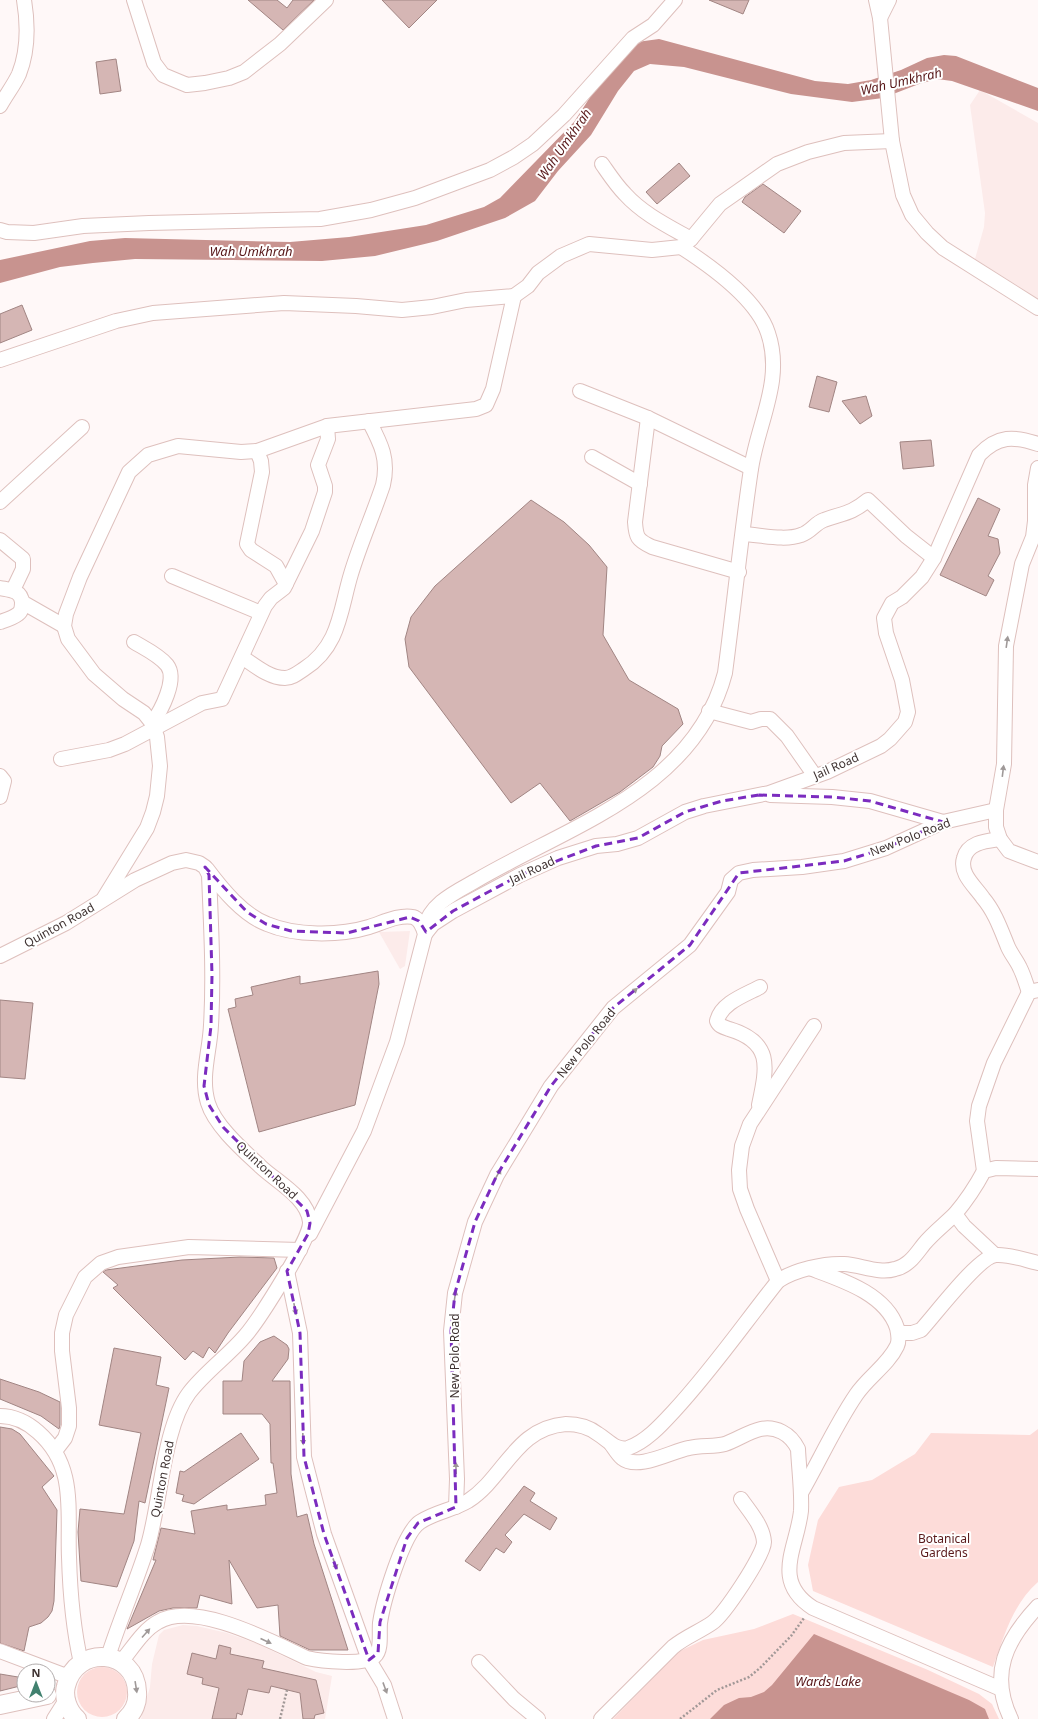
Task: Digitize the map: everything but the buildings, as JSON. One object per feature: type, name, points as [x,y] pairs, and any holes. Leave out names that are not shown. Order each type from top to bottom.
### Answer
[{"type":"main road","points":[[0,1705],[59,1692],[81,1663],[94,1657],[114,1660],[134,1677],[137,1686],[135,1707],[126,1719]]},
{"type":"main road","points":[[59,1692],[76,1718]]},
{"type":"street","points":[[0,106],[18,75],[24,58],[27,16],[24,0]]},
{"type":"street","points":[[134,0],[154,63],[163,75],[187,85],[229,78],[244,72],[263,58],[326,0]]},
{"type":"street","points":[[0,230],[7,232],[34,232],[83,226],[141,223],[320,219],[370,210],[415,198],[490,170],[514,157],[533,144],[564,115],[633,38],[653,25],[675,0]]},
{"type":"street","points":[[866,0],[880,18]]},
{"type":"street","points":[[876,0],[880,18],[891,134],[903,195],[912,215],[927,233],[943,248],[1038,308]]},
{"type":"street","points":[[880,18],[889,0]]},
{"type":"street","points":[[0,360],[116,321],[153,313],[284,303],[356,306],[402,310],[432,307],[466,300],[514,296],[528,286],[538,273],[561,256],[589,244],[652,250],[686,243],[720,204],[776,164],[808,152],[891,134]]},
{"type":"street","points":[[55,1451],[65,1438],[69,1426],[70,1408],[62,1351],[63,1327],[66,1316],[85,1277],[101,1263],[118,1257],[188,1247],[301,1249],[364,1131],[397,1042],[424,931],[431,911],[444,899],[488,873],[602,813],[644,786],[666,769],[684,751],[709,711],[721,688],[725,673],[739,572],[751,468],[774,379],[775,364],[768,331],[754,309],[736,289],[686,243],[624,194],[602,164]]},
{"type":"street","points":[[102,901],[147,828],[153,812],[158,796],[160,766],[157,738],[153,726],[144,713],[123,699],[94,674],[68,639],[64,626],[66,614],[80,577],[129,472],[148,455],[178,446],[241,452],[256,451],[327,426],[476,409],[486,405],[493,389],[514,296]]},
{"type":"street","points":[[580,391],[648,418],[751,468]]},
{"type":"street","points":[[648,418],[635,522],[636,535],[641,542],[652,547],[739,572]]},
{"type":"street","points":[[242,657],[273,676],[285,678],[295,675],[308,667],[331,641],[339,623],[351,574],[384,485],[386,460],[381,445],[369,421]]},
{"type":"street","points":[[61,759],[109,750],[125,744],[153,726],[202,703],[222,699],[261,614],[271,598],[284,588],[312,532],[325,492],[325,486],[318,465],[328,439],[327,426]]},
{"type":"street","points":[[0,502],[82,427]]},
{"type":"street","name":"Jail Road","points":[[424,931],[453,911],[520,875],[558,858],[596,846],[617,844],[638,838],[685,812],[722,801],[742,799],[759,795],[815,776],[881,746],[898,732],[905,722],[908,712],[902,680],[886,633],[884,618],[892,603],[902,597],[922,577],[934,558],[979,455],[988,445],[1009,438],[1021,438],[1038,444]]},
{"type":"street","points":[[256,451],[261,461],[262,472],[247,544],[251,550],[276,566],[286,584]]},
{"type":"street","points":[[592,457],[640,484]]},
{"type":"street","points":[[1038,468],[1035,485],[1035,521],[1033,537],[1022,564],[1006,646],[1004,764],[996,810],[996,828],[1000,839],[1009,850],[1038,862]]},
{"type":"street","points":[[743,534],[788,537],[800,535],[810,531],[821,521],[848,514],[858,509],[868,500],[906,536],[934,558]]},
{"type":"street","points":[[0,540],[23,559],[23,569],[7,589],[22,596],[22,608],[20,613],[0,622]]},
{"type":"street","points":[[172,576],[261,614]]},
{"type":"street","points":[[22,602],[64,626]]},
{"type":"street","points":[[134,642],[161,659],[167,665],[171,673],[163,707],[153,726]]},
{"type":"street","points":[[709,711],[751,722],[761,718],[770,719],[787,736],[815,776]]},
{"type":"street","points":[[0,776],[4,781],[0,797]]},
{"type":"street","points":[[759,795],[832,797],[870,801],[943,822]]},
{"type":"street","name":"New Polo Road","points":[[456,1507],[457,1480],[451,1331],[456,1293],[462,1264],[478,1216],[497,1175],[550,1086],[613,1008],[690,945],[728,892],[731,880],[739,873],[753,870],[802,867],[844,861],[886,848],[943,822],[996,810]]},
{"type":"street","points":[[611,1444],[619,1448],[628,1448],[648,1436],[666,1419],[704,1378],[778,1282],[796,1271],[844,1264],[871,1269],[895,1270],[910,1260],[954,1214],[967,1198],[984,1171],[977,1121],[979,1106],[994,1063],[1033,991],[1009,949],[1001,929],[984,898],[966,876],[963,865],[964,857],[969,850],[979,842],[1000,839]]},
{"type":"street","name":"Quinton Road","points":[[0,956],[66,923],[136,880],[172,863],[186,860],[199,863],[206,867],[208,875],[212,974],[211,1026],[204,1086],[208,1105],[223,1127],[261,1167],[301,1202],[307,1211],[310,1223],[301,1249],[246,1336],[189,1393],[175,1420],[147,1546],[114,1660]]},
{"type":"street","points":[[206,867],[217,882],[247,912],[266,924],[291,931],[327,934],[346,933],[390,920],[410,917],[416,919],[424,931]]},
{"type":"street","points":[[757,1113],[766,1070],[764,1055],[760,1048],[748,1036],[721,1026],[717,1021],[718,1016],[726,1007],[760,987]]},
{"type":"street","points":[[778,1282],[747,1209],[740,1188],[739,1170],[742,1146],[750,1124],[814,1026]]},
{"type":"street","points":[[984,1171],[996,1168],[1038,1169]]},
{"type":"street","points":[[954,1214],[964,1226],[995,1255],[1038,1263]]},
{"type":"street","points":[[899,1333],[912,1333],[921,1330],[977,1266],[995,1255]]},
{"type":"street","points":[[801,1493],[844,1413],[859,1391],[898,1345],[899,1333],[894,1320],[884,1307],[870,1296],[848,1284],[812,1269]]},
{"type":"street","points":[[287,1271],[300,1333],[304,1457],[307,1473],[324,1534],[369,1660],[384,1685],[395,1719]]},
{"type":"street","points":[[0,1416],[8,1416],[31,1425],[46,1439],[55,1451],[63,1466],[67,1482],[72,1614],[81,1663]]},
{"type":"street","points":[[114,1660],[153,1625],[166,1618],[184,1616],[220,1620],[307,1658],[344,1662],[369,1660],[378,1653],[380,1622],[392,1578],[408,1538],[418,1523],[430,1516],[468,1501],[483,1488],[524,1441],[534,1434],[547,1428],[566,1424],[580,1425],[599,1434],[611,1444],[622,1458],[629,1462],[638,1462],[651,1461],[689,1448],[725,1444],[765,1427],[775,1428],[794,1440],[798,1449],[801,1493],[800,1512],[791,1553],[789,1574],[799,1597],[814,1608],[1000,1689]]},
{"type":"street","points":[[601,1719],[683,1638],[712,1623],[724,1612],[760,1557],[764,1543],[761,1528],[741,1499]]},
{"type":"street","points":[[1011,1719],[1000,1689],[1000,1674],[1011,1642],[1023,1621],[1038,1606]]},
{"type":"street","points":[[0,1651],[59,1692],[54,1719]]},
{"type":"street","points":[[479,1662],[514,1699],[538,1719]]},
{"type":"path","points":[[680,1719],[717,1690],[749,1677],[760,1668],[791,1636],[814,1608]]},
{"type":"path","points":[[280,1719],[287,1690]]},
{"type":"highlighted area","points":[[759,795],[832,797],[870,801],[943,822],[886,848],[844,861],[739,873],[690,945],[613,1008],[551,1086],[497,1175],[475,1222],[455,1293],[451,1331],[456,1507],[418,1523],[407,1538],[380,1622],[378,1653],[369,1660],[324,1534],[304,1457],[300,1333],[287,1271],[308,1234],[310,1223],[307,1211],[223,1127],[209,1105],[204,1086],[211,1026],[212,975],[209,875],[205,867],[247,912],[266,924],[291,931],[347,933],[410,917],[419,921],[426,932],[453,911],[520,875],[596,846],[638,838],[685,812],[722,801]]},
{"type":"shaded area","points":[[980,90],[1038,123],[1038,299],[975,259],[984,227],[985,213],[970,105]]},
{"type":"shaded area","points":[[410,931],[405,966],[400,969],[379,932]]},
{"type":"shaded area","points":[[183,1625],[197,1626],[227,1633],[258,1644],[316,1672],[332,1676],[325,1719],[141,1719],[150,1687],[152,1664],[159,1635],[164,1630]]},
{"type":"green space","name":"Botanical Gardens","points":[[1038,1429],[1038,1582],[1022,1600],[1010,1621],[993,1667],[813,1591],[808,1565],[818,1520],[839,1487],[872,1480],[915,1454],[931,1433],[1030,1435]]},
{"type":"green space","points":[[793,1614],[928,1670],[979,1694],[992,1704],[999,1719],[613,1719],[678,1652],[703,1640],[754,1629]]},
{"type":"green space","points":[[102,1667],[111,1669],[120,1674],[125,1683],[127,1692],[125,1701],[120,1710],[111,1715],[102,1717],[93,1715],[84,1710],[79,1701],[77,1692],[79,1683],[84,1674],[93,1669]]},
{"type":"water","name":"Wah Umkhrah","points":[[659,39],[815,81],[848,84],[871,80],[901,70],[927,58],[944,55],[956,56],[1038,88],[1038,111],[952,81],[937,79],[919,84],[883,98],[852,102],[791,94],[684,67],[650,64],[634,71],[618,91],[591,135],[558,171],[535,201],[505,218],[437,241],[375,256],[322,261],[135,259],[93,263],[60,267],[0,283],[0,260],[90,241],[125,238],[290,242],[349,237],[426,225],[484,207],[500,198],[574,122],[609,68],[637,42]]},
{"type":"water","name":"Wards Lake","points":[[814,1634],[969,1700],[985,1709],[989,1719],[710,1719],[724,1705],[739,1698],[751,1697],[764,1692],[772,1685]]}]
